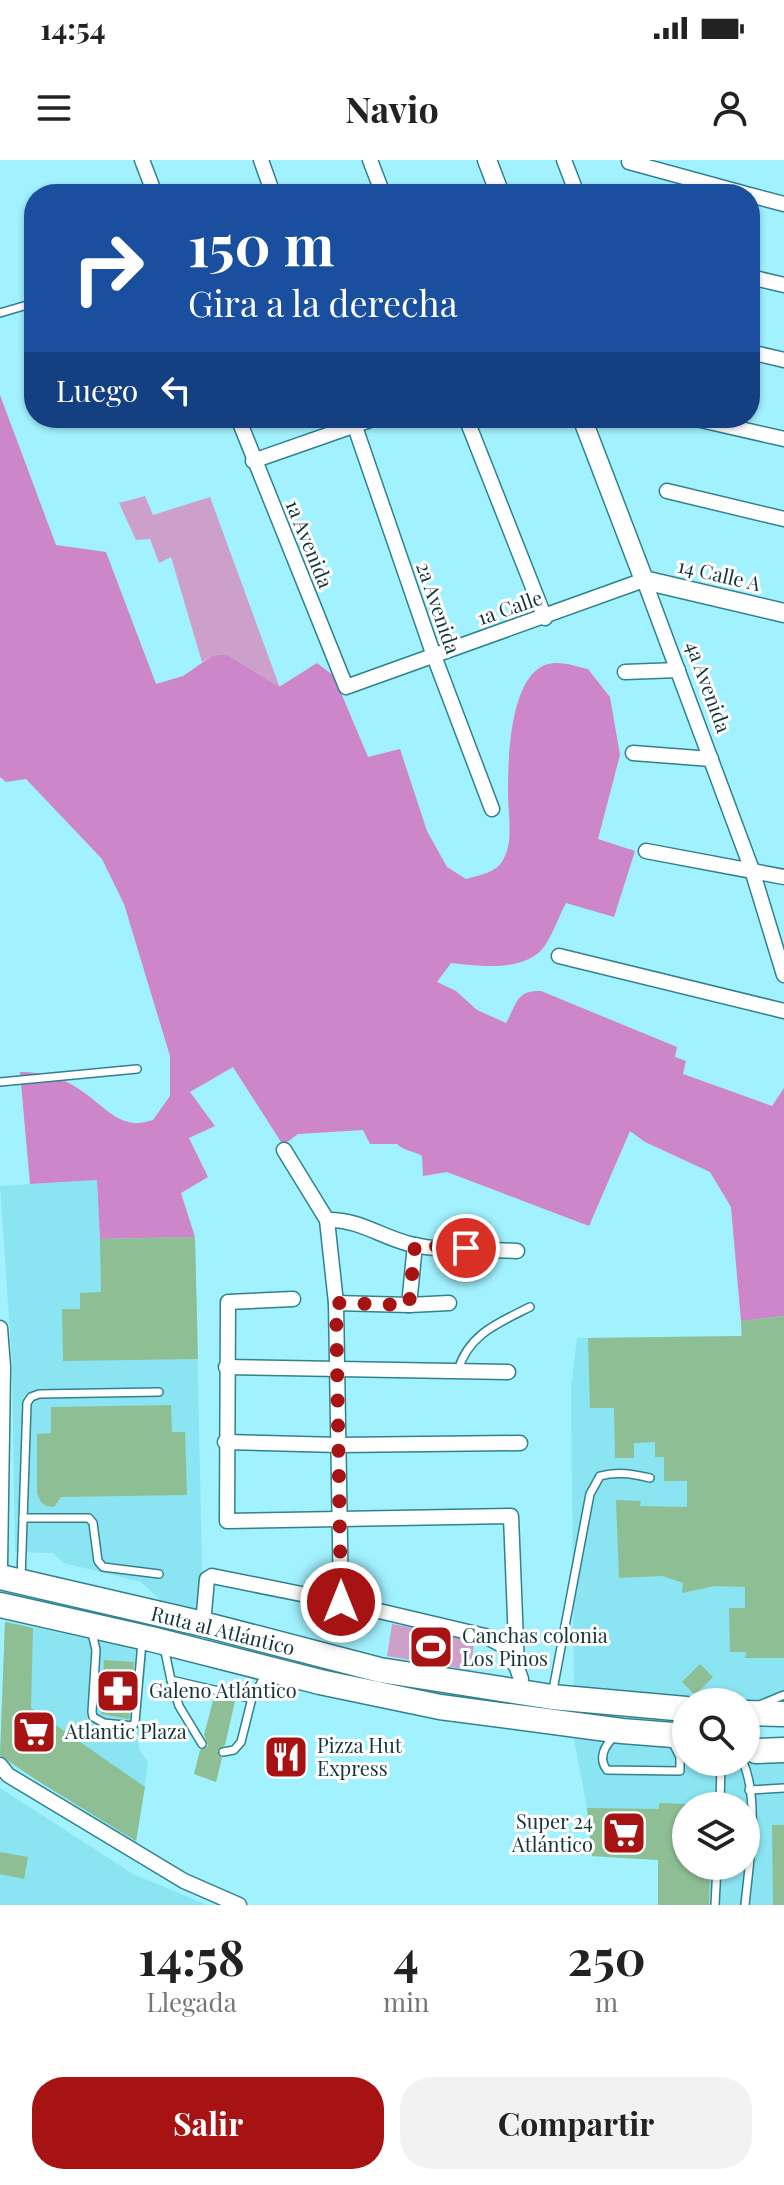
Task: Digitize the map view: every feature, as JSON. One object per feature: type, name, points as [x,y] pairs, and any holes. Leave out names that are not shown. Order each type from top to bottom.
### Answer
[{"type":"highway","name":"Ruta al Atlántico","points":[[10,1579],[380,1670],[552,1697],[672,1708]]},
{"type":"highway","name":"Ruta al Atlántico","points":[[0,1605],[156,1640],[269,1670],[440,1707],[672,1735]]},
{"type":"highway","points":[[760,1713],[784,1714]]},
{"type":"highway","points":[[760,1737],[784,1737]]},
{"type":"highway","points":[[760,1751],[784,1750]]},
{"type":"street","points":[[142,160],[151,184]]},
{"type":"street","points":[[261,160],[269,184]]},
{"type":"street","points":[[370,160],[379,184]]},
{"type":"street","points":[[487,160],[496,184]]},
{"type":"street","points":[[564,160],[573,184]]},
{"type":"street","points":[[629,162],[711,184]]},
{"type":"street","points":[[760,197],[784,204]]},
{"type":"street","points":[[760,279],[784,285]]},
{"type":"street","points":[[760,354],[784,360]]},
{"type":"street","name":"1a Avenida","points":[[241,428],[344,685]]},
{"type":"street","points":[[253,461],[338,428]]},
{"type":"street","name":"2a Avenida","points":[[355,428],[434,656],[492,809]]},
{"type":"street","points":[[470,428],[545,618]]},
{"type":"street","name":"4a Avenida","points":[[586,428],[752,870],[784,975]]},
{"type":"street","points":[[736,428],[784,439]]},
{"type":"street","points":[[667,491],[784,519]]},
{"type":"street","name":"1a Calle","points":[[344,685],[349,688],[644,580]]},
{"type":"street","name":"14 Calle A","points":[[644,580],[783,610]]},
{"type":"street","points":[[625,672],[678,670]]},
{"type":"street","points":[[633,753],[711,759]]},
{"type":"street","points":[[646,851],[784,877]]},
{"type":"street","points":[[559,956],[784,1011]]},
{"type":"street","points":[[284,1150],[327,1220],[336,1303],[342,1518],[341,1602]]},
{"type":"street","points":[[327,1220],[361,1224],[415,1245],[517,1251]]},
{"type":"street","points":[[409,1305],[415,1245]]},
{"type":"street","points":[[203,1624],[209,1577],[341,1602],[494,1639],[502,1645],[519,1674],[511,1516],[227,1521],[228,1302],[293,1299]]},
{"type":"street","points":[[336,1303],[449,1303]]},
{"type":"street","points":[[0,1328],[3,1367],[0,1566]]},
{"type":"street","points":[[226,1367],[508,1372]]},
{"type":"street","points":[[225,1442],[339,1445],[520,1443]]},
{"type":"street","points":[[0,1765],[8,1775],[184,1881],[239,1905]]},
{"type":"lane","points":[[0,313],[24,306]]},
{"type":"lane","points":[[0,1082],[137,1069]]},
{"type":"lane","points":[[458,1370],[463,1354],[483,1331],[530,1307]]},
{"type":"lane","points":[[10,1579],[23,1518],[27,1403],[31,1397],[159,1392]]},
{"type":"lane","points":[[552,1697],[590,1494],[600,1476],[608,1473],[650,1478]]},
{"type":"lane","points":[[23,1518],[89,1518],[93,1523],[98,1561],[103,1567],[159,1574]]},
{"type":"lane","points":[[82,1623],[93,1636],[96,1650],[93,1717],[104,1723],[134,1724],[141,1644],[156,1640],[179,1706],[202,1744]]},
{"type":"lane","points":[[223,1752],[234,1750],[241,1742],[252,1698],[269,1670]]},
{"type":"lane","points":[[171,1680],[252,1698]]},
{"type":"lane","points":[[760,1703],[784,1695]]},
{"type":"lane","points":[[622,1731],[612,1738],[603,1753],[602,1762],[607,1770],[680,1771],[680,1757],[673,1742],[656,1734]]},
{"type":"lane","points":[[745,1905],[750,1859],[746,1776]]},
{"type":"lane","points":[[749,1790],[784,1788]]},
{"type":"lane","points":[[715,1905],[716,1880]]},
{"type":"shaded area","points":[[0,395],[56,545],[106,552],[156,684],[183,676],[212,656],[226,654],[279,687],[317,663],[334,676],[368,757],[400,749],[427,831],[447,867],[466,879],[496,868],[506,853],[511,737],[520,695],[529,678],[541,667],[557,663],[588,669],[610,697],[620,755],[598,839],[635,851],[614,917],[566,903],[546,944],[528,960],[503,966],[451,963],[437,982],[456,991],[477,1010],[506,1023],[522,996],[541,991],[677,1047],[675,1057],[686,1061],[683,1074],[772,1106],[784,1088],[784,1316],[741,1321],[731,1207],[710,1172],[645,1142],[630,1131],[589,1226],[447,1172],[423,1176],[422,1156],[397,1144],[370,1144],[363,1130],[298,1134],[283,1145],[233,1067],[190,1092],[215,1126],[189,1138],[208,1177],[181,1193],[195,1237],[100,1239],[97,1180],[30,1184],[20,1072],[62,1080],[78,1088],[114,1116],[138,1123],[153,1120],[170,1096],[170,1056],[124,904],[102,859],[26,779],[6,782],[0,777]]},
{"type":"shaded area","points":[[145,496],[153,515],[210,497],[280,688],[226,654],[212,656],[202,662],[171,557],[159,563],[150,539],[136,540],[119,503]]},
{"type":"shaded area","points":[[97,1180],[100,1239],[195,1237],[203,1615],[167,1606],[141,1582],[64,1563],[53,1553],[15,1552],[12,1361],[0,1186]]},
{"type":"shaded area","points":[[784,1316],[784,1703],[760,1704],[760,1688],[672,1688],[672,1696],[574,1688],[571,1387],[577,1338],[741,1336],[741,1321]]},
{"type":"shaded area","name":"Atlantic Plaza","points":[[5,1621],[147,1652],[138,1739],[139,1749],[148,1762],[136,1844],[0,1757]]},
{"type":"shaded area","name":"Canchas colonia Los Pinos","points":[[392,1624],[475,1638],[470,1670],[387,1656]]},
{"type":"shaded area","points":[[574,1739],[672,1745],[672,1776],[760,1776],[760,1762],[784,1762],[784,1905],[658,1905],[658,1860],[592,1856]]},
{"type":"shaded area","points":[[0,1788],[133,1874],[207,1905],[0,1905]]},
{"type":"building","points":[[195,1237],[198,1359],[63,1361],[62,1309],[80,1309],[80,1293],[101,1292],[100,1239]]},
{"type":"building","points":[[784,1316],[784,1658],[745,1658],[746,1652],[730,1652],[729,1608],[745,1608],[745,1587],[715,1586],[682,1593],[683,1583],[662,1576],[619,1578],[616,1500],[641,1501],[640,1506],[687,1507],[687,1481],[664,1481],[664,1457],[655,1457],[655,1442],[634,1443],[634,1458],[615,1458],[614,1408],[590,1408],[588,1338],[742,1336],[741,1321]]},
{"type":"building","points":[[171,1405],[172,1432],[185,1432],[187,1495],[61,1497],[54,1507],[41,1502],[37,1493],[37,1434],[51,1433],[51,1407]]},
{"type":"building","name":"Atlantic Plaza","points":[[5,1622],[33,1628],[31,1708],[145,1787],[136,1841],[0,1755]]},
{"type":"building","name":"Galeno Atlántico","points":[[104,1660],[134,1662],[129,1719],[101,1714]]},
{"type":"building","points":[[700,1664],[713,1677],[702,1688],[688,1688],[682,1682]]},
{"type":"building","points":[[214,1697],[235,1701],[225,1745],[217,1751],[222,1758],[216,1782],[194,1774],[200,1750],[208,1746],[204,1735]]},
{"type":"building","name":"Pizza Hut Express","points":[[274,1744],[302,1751],[297,1770],[269,1763]]},
{"type":"building","points":[[659,1803],[672,1803],[672,1880],[710,1880],[709,1905],[658,1905],[658,1860],[592,1856],[587,1808],[659,1809]]},
{"type":"building","points":[[772,1825],[784,1825],[784,1905],[773,1905]]},
{"type":"building","points":[[0,1852],[28,1857],[24,1879],[0,1874]]},
{"type":"place","name":"Canchas colonia Los Pinos","points":[[431,1647]]},
{"type":"place","name":"Galeno Atlántico","points":[[118,1691]]},
{"type":"place","name":"Atlantic Plaza","points":[[34,1732]]},
{"type":"place","name":"Pizza Hut Express","points":[[286,1757]]},
{"type":"place","name":"Super 24 Atlántico","points":[[624,1833]]},
{"type":"route","points":[[341,1602],[342,1518],[336,1303],[409,1305],[415,1245],[466,1248]]}]
